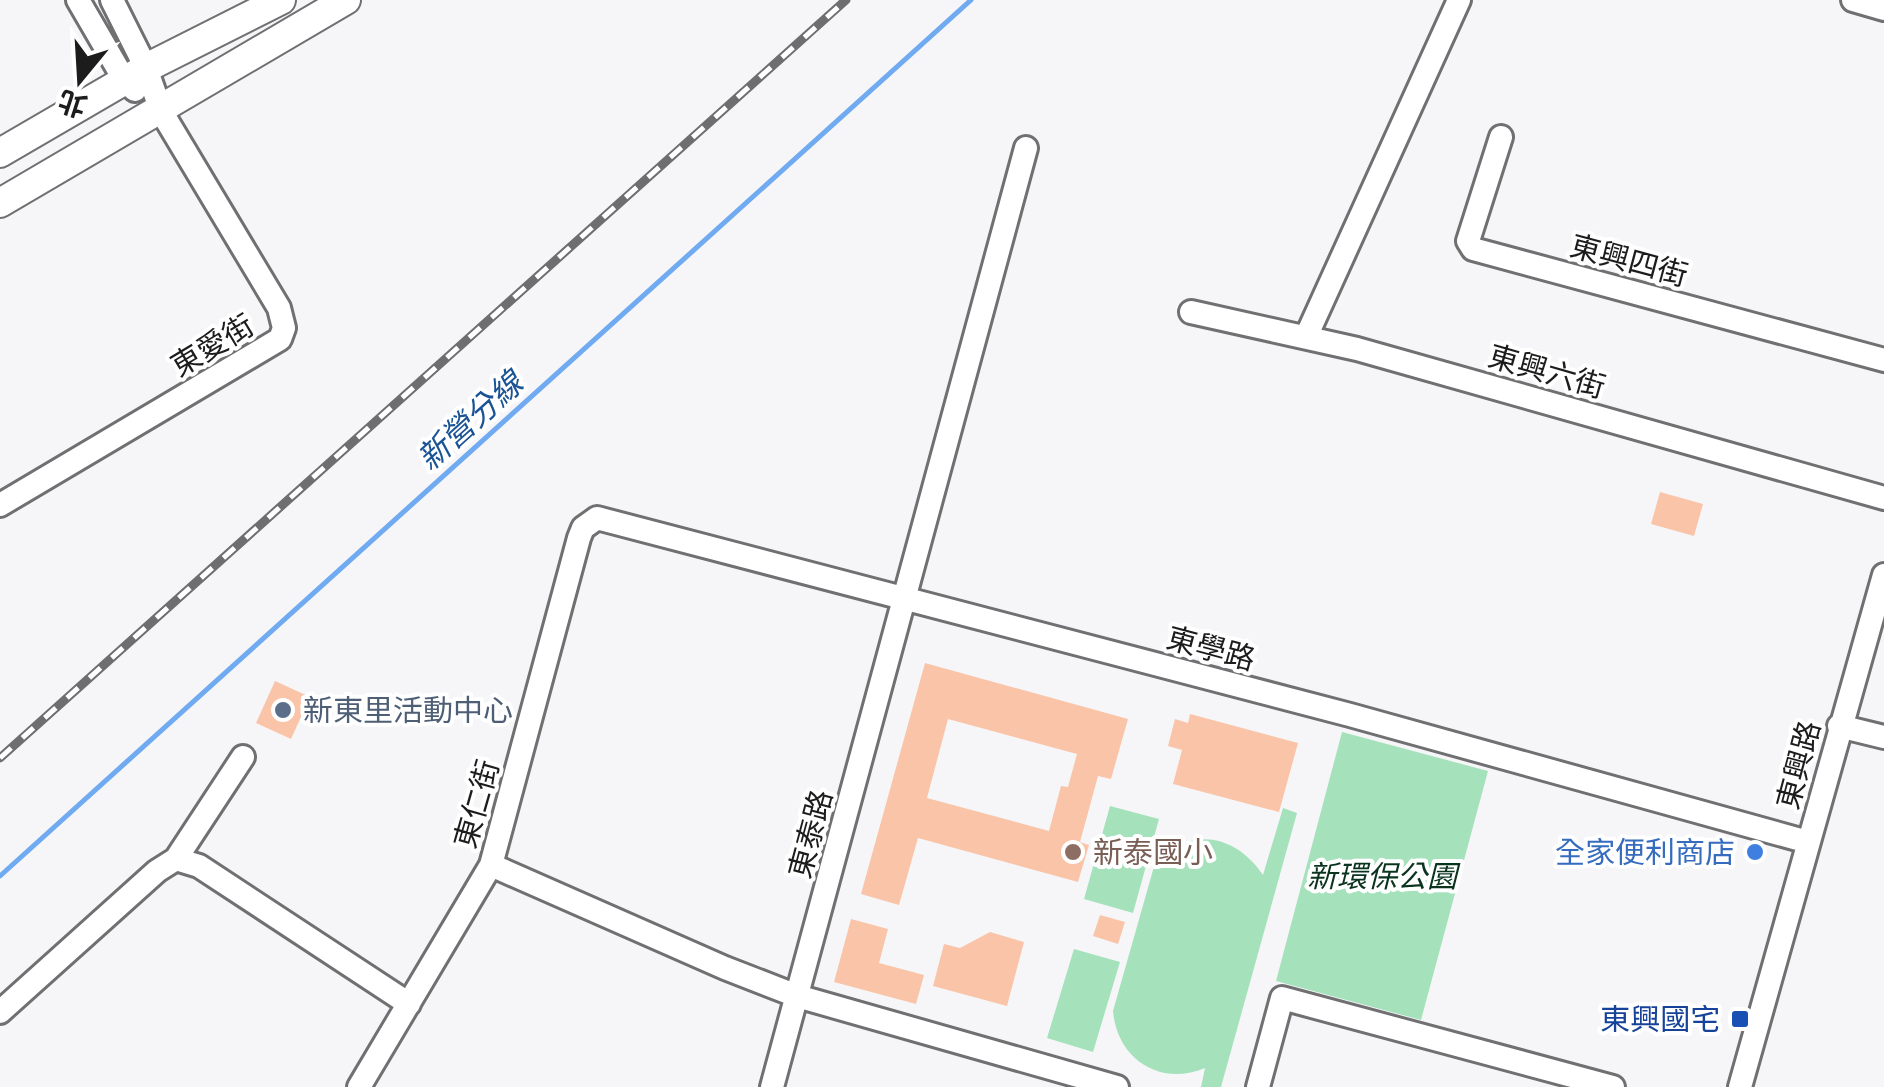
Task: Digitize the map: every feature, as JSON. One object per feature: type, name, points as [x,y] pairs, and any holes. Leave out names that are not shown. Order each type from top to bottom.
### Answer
[{"type":"main road","points":[[0,153],[136,74],[282,0]]},
{"type":"main road","points":[[0,203],[346,0]]},
{"type":"street","points":[[78,0],[161,111]]},
{"type":"street","points":[[112,0],[136,74]]},
{"type":"street","points":[[219,30],[272,0]]},
{"type":"street","points":[[243,62],[363,0]]},
{"type":"street","points":[[1306,338],[1458,0]]},
{"type":"street","points":[[1853,0],[1884,10]]},
{"type":"street","name":"東愛街","points":[[0,504],[280,339],[284,328],[279,308],[161,111]]},
{"type":"street","name":"東興四街","points":[[1502,137],[1468,241],[1473,248],[1884,360]]},
{"type":"street","name":"東泰路","points":[[772,1087],[1026,148]]},
{"type":"street","name":"東興六街","points":[[1191,312],[1374,354],[1884,498]]},
{"type":"street","name":"東學路","points":[[598,518],[1808,842]]},
{"type":"street","name":"東仁街","points":[[359,1087],[491,865],[579,538],[583,528],[598,518]]},
{"type":"street","name":"東興路","points":[[1740,1087],[1884,574]]},
{"type":"street","points":[[1839,726],[1884,737]]},
{"type":"street","points":[[0,1012],[157,871],[176,860],[242,756]]},
{"type":"street","points":[[176,860],[199,866],[409,1004]]},
{"type":"street","points":[[491,865],[796,996],[1117,1087]]},
{"type":"street","points":[[1258,1087],[1282,998],[1613,1087]]},
{"type":"green space","name":"新環保公園","points":[[1342,732],[1488,771],[1421,1020],[1276,981]]},
{"type":"green space","points":[[1110,806],[1159,819],[1133,913],[1084,899]]},
{"type":"green space","points":[[1283,808],[1297,813],[1221,1087],[1201,1087],[1205,1068],[1172,1074],[1144,1065],[1123,1043],[1113,1011],[1153,870],[1179,846],[1209,840],[1238,850],[1263,875]]},
{"type":"green space","points":[[1074,949],[1120,962],[1093,1052],[1047,1038]]},
{"type":"building","points":[[1660,492],[1703,504],[1694,536],[1651,524]]},
{"type":"building","points":[[925,663],[1128,719],[1111,779],[1098,776],[1080,842],[1089,845],[1078,882],[918,838],[899,905],[861,894]],"holes":[[[948,719],[1077,754],[1068,787],[1061,786],[1049,831],[927,798]]]},
{"type":"building","name":"新東里活動中心","points":[[275,681],[310,697],[291,739],[256,723]]},
{"type":"building","points":[[1190,714],[1298,743],[1279,812],[1173,784],[1182,750],[1168,746],[1175,719],[1188,723]]},
{"type":"building","points":[[1100,915],[1125,922],[1118,944],[1093,936]]},
{"type":"building","points":[[851,919],[888,929],[879,963],[924,975],[916,1004],[834,982]]},
{"type":"building","points":[[990,932],[1024,942],[1007,1006],[933,986],[944,944],[960,948]]},
{"type":"waterway","name":"新營分線","points":[[0,876],[971,0]]},
{"type":"railway","points":[[0,758],[846,0]]},
{"type":"place","name":"新東里活動中心","points":[[283,710]]},
{"type":"place","name":"新泰國小","points":[[1073,852]]},
{"type":"place","name":"全家便利商店","points":[[1755,852]]},
{"type":"place","name":"東興國宅","points":[[1740,1019]]}]
